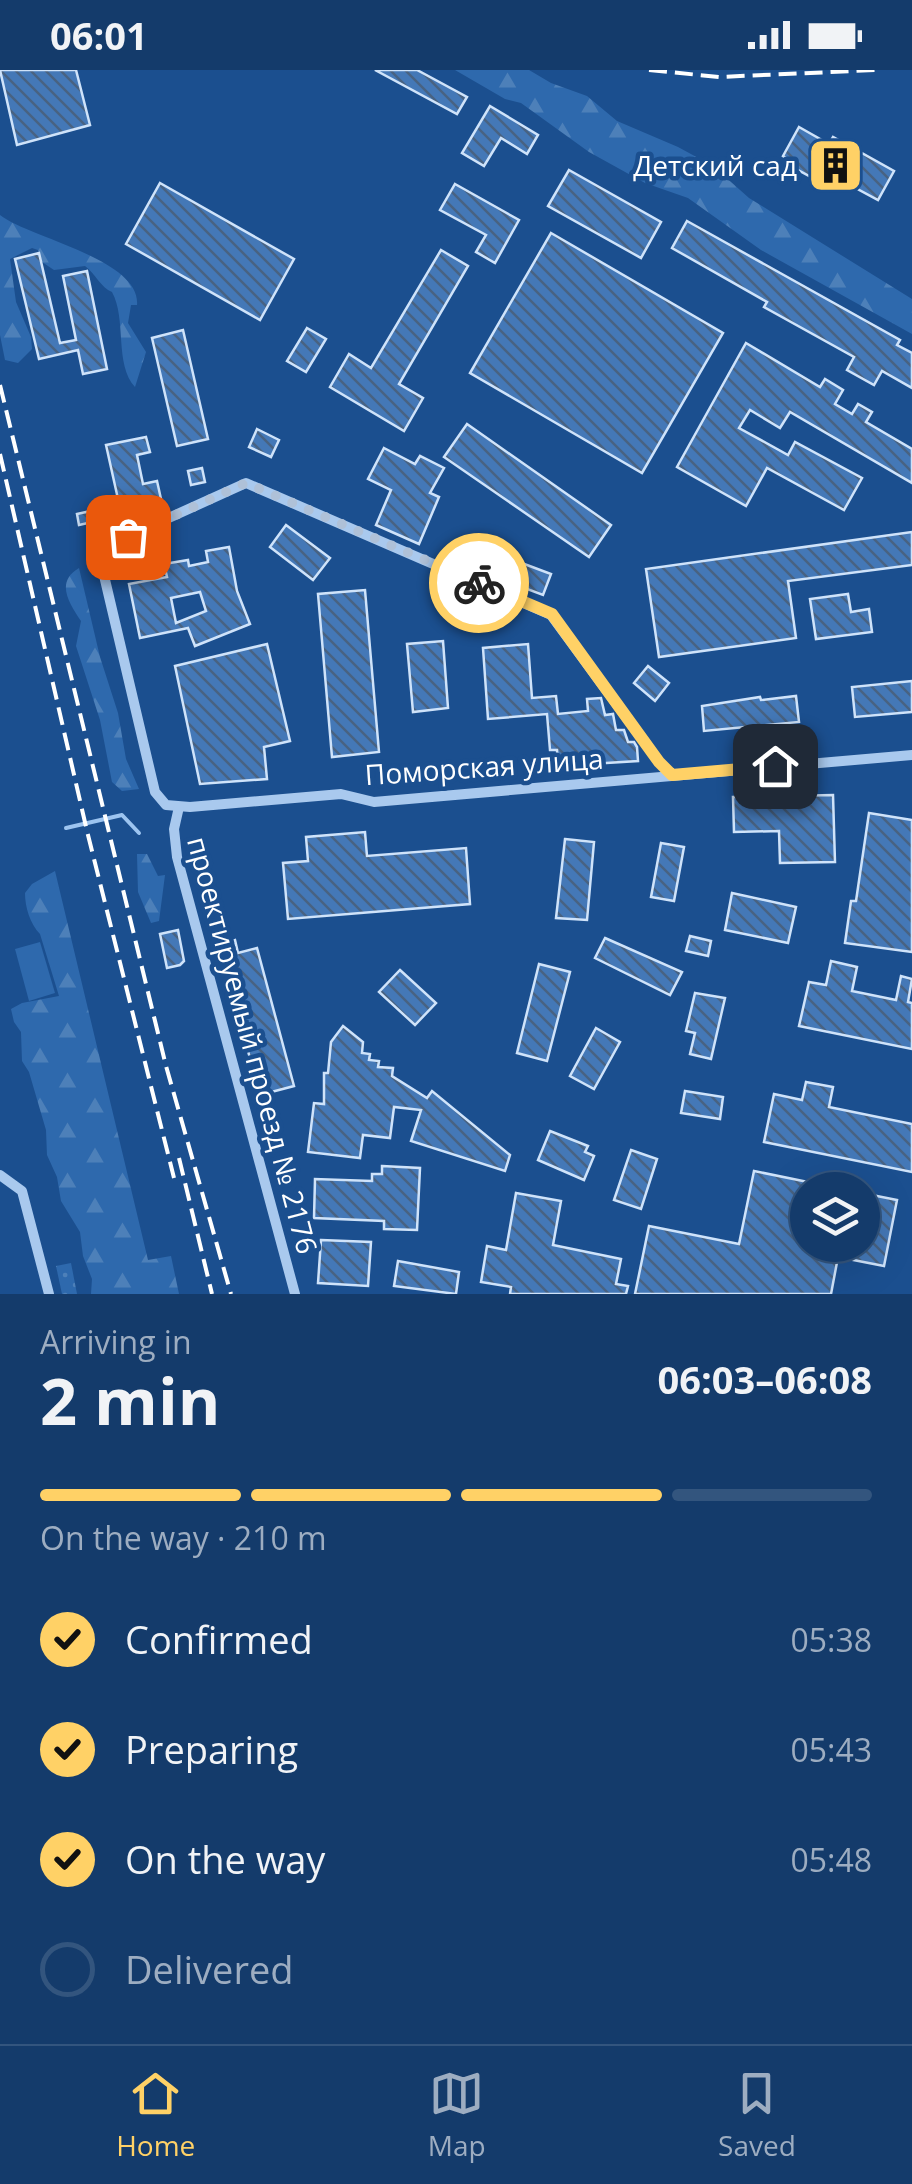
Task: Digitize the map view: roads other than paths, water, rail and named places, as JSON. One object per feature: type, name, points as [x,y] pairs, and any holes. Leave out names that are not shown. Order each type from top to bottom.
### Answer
[{"type":"street","points":[[179,807],[166,805],[155,792],[98,550],[246,483],[552,614],[672,775]]},
{"type":"street","name":"Поморская улица","points":[[179,807],[341,794],[374,802],[912,755]]},
{"type":"street","name":"проектируемый проезд № 2176","points":[[179,807],[174,828],[177,857],[295,1294]]},
{"type":"street","points":[[0,1174],[22,1191],[49,1294]]},
{"type":"waterway","points":[[66,828],[122,815],[139,833]]},
{"type":"railway","points":[[649,70],[719,77],[876,70]]},
{"type":"railway","points":[[0,385],[166,1066],[231,1294]]},
{"type":"railway","points":[[0,454],[87,831],[174,1178]]},
{"type":"railway","points":[[179,1158],[212,1294]]},
{"type":"place","name":"Детский сад","points":[[836,165]]}]
